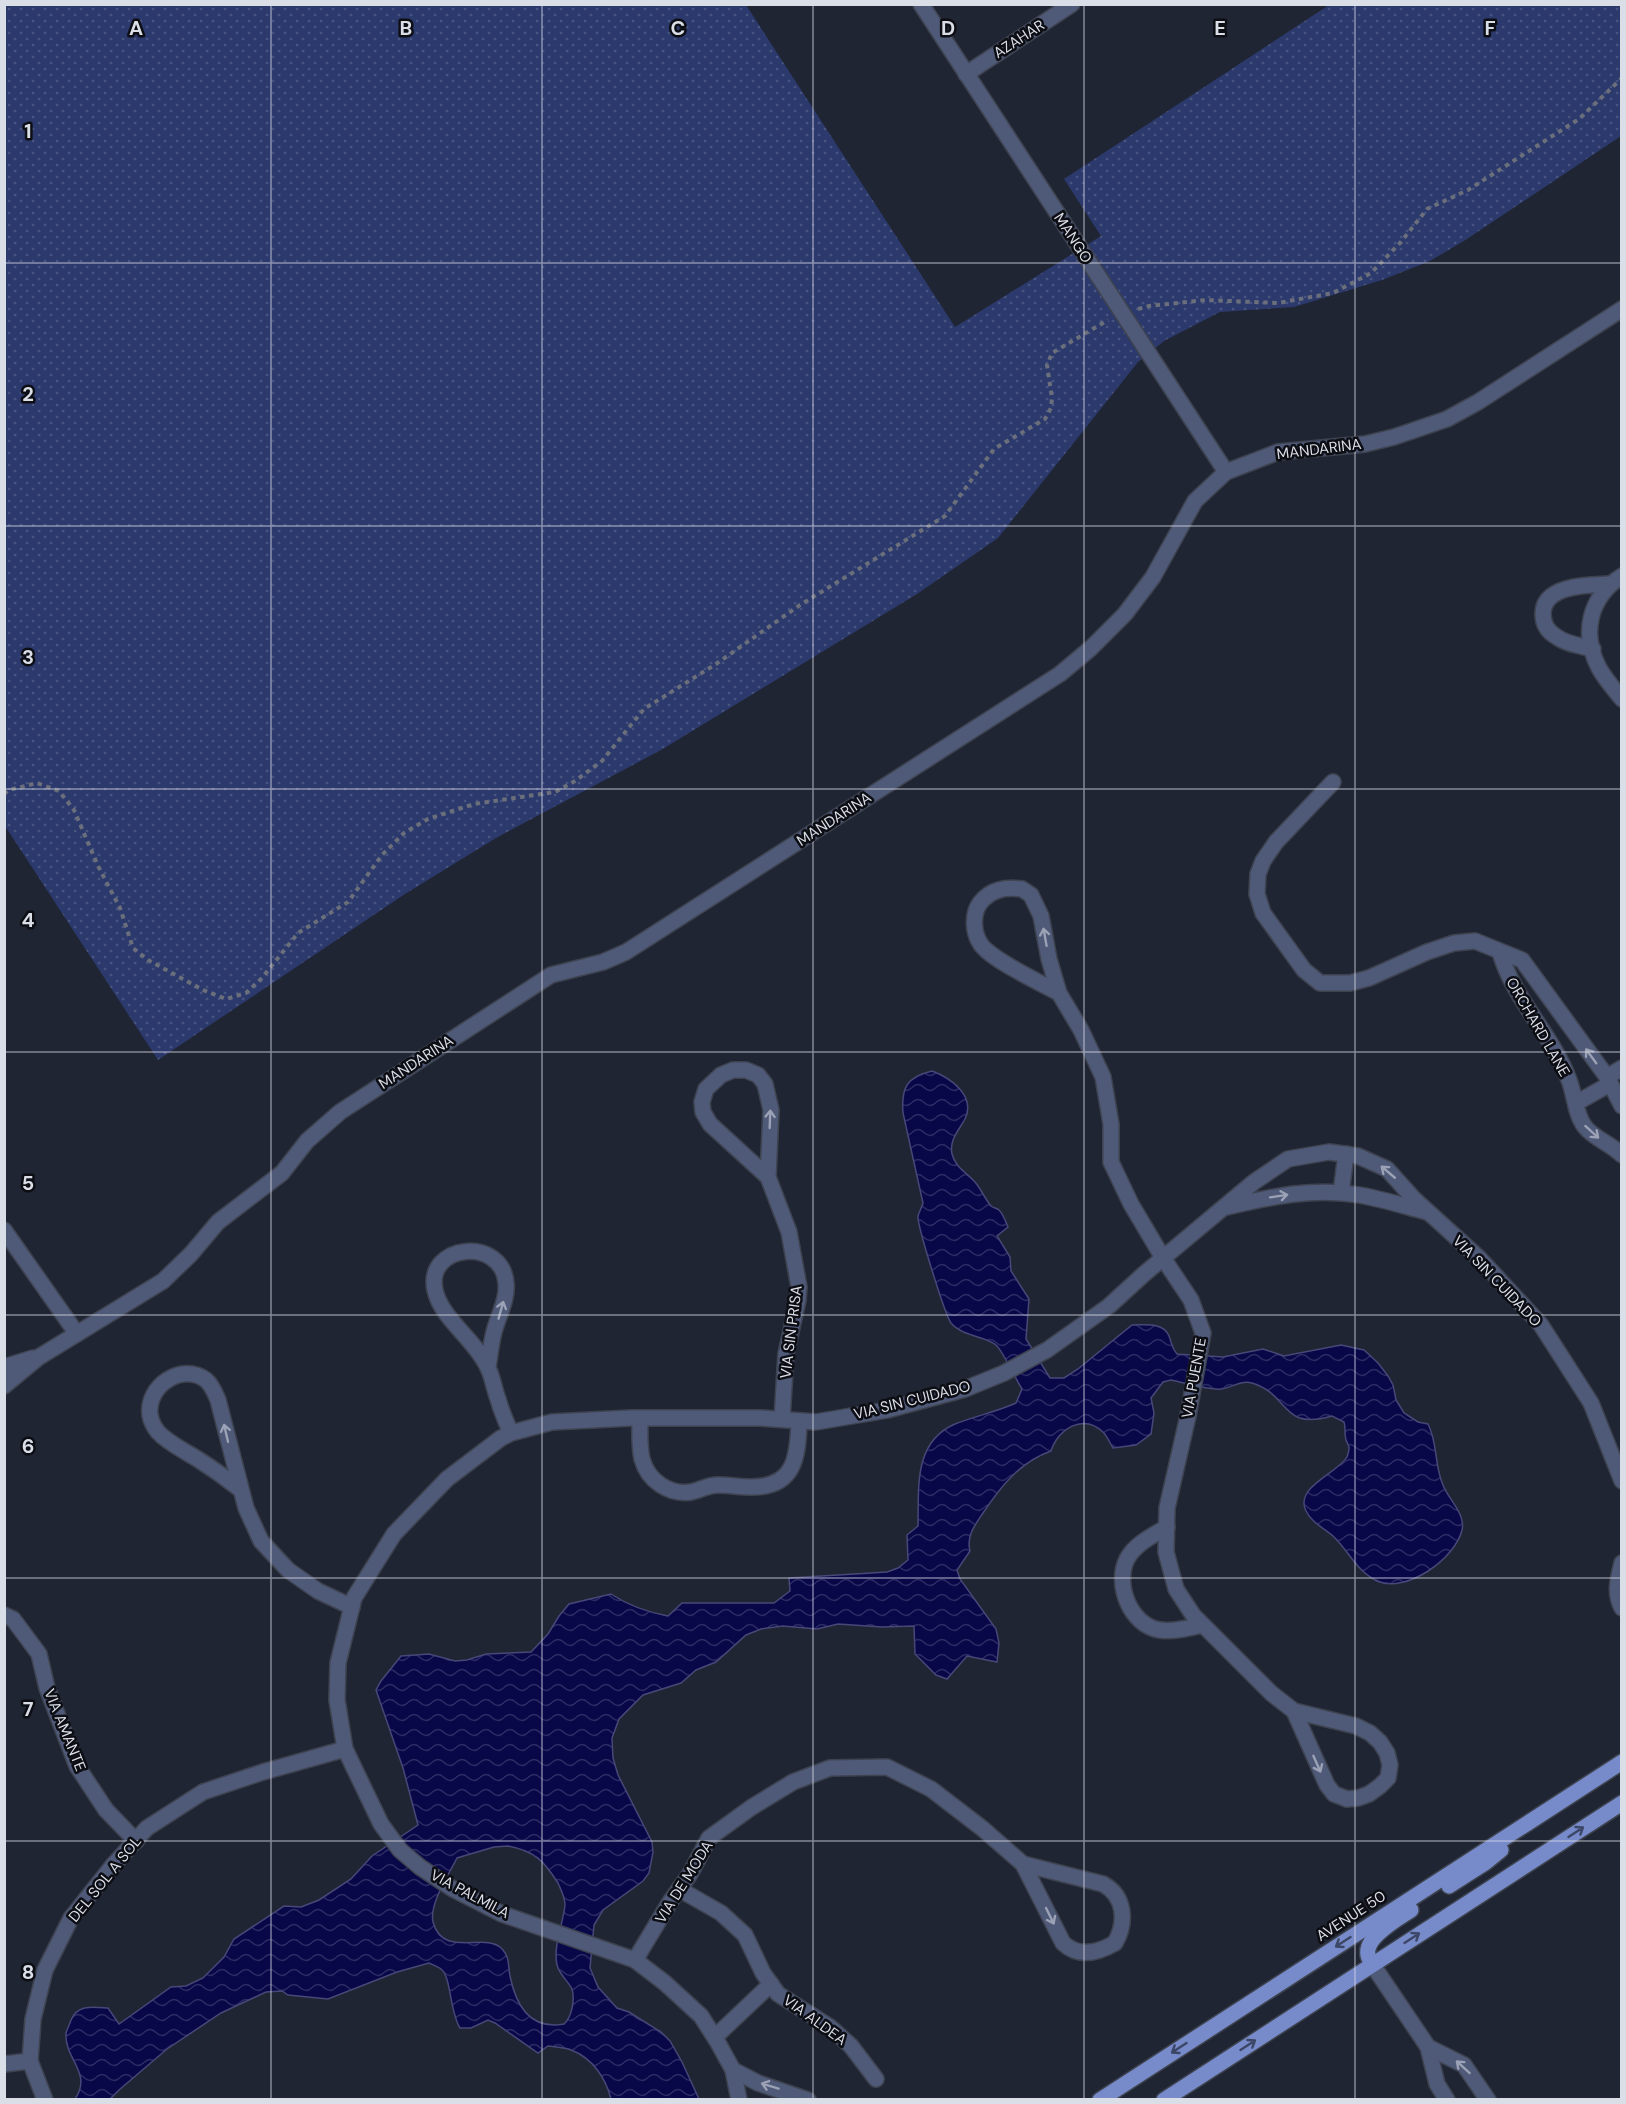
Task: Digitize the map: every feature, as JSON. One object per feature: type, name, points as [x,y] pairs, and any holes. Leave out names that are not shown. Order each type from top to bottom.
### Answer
[{"type":"main road","name":"AVENUE 50","points":[[1100,2100],[1622,1762]]},
{"type":"main road","points":[[1372,1964],[1368,1954],[1369,1945],[1379,1933],[1485,1863],[1572,1794]]},
{"type":"main road","points":[[1164,2100],[1622,1803]]},
{"type":"street","name":"MANGO","points":[[921,4],[1226,472]]},
{"type":"street","name":"AZAHAR","points":[[966,74],[1072,4]]},
{"type":"street","name":"MANDARINA","points":[[4,1386],[39,1357],[163,1281],[191,1254],[218,1222],[282,1173],[307,1141],[340,1112],[551,975],[603,962],[626,952],[1060,674],[1091,648],[1125,614],[1153,577],[1195,501],[1226,472],[1278,452],[1365,444],[1395,437],[1447,419],[1478,402],[1622,309]]},
{"type":"street","points":[[1616,580],[1597,599],[1591,618],[1590,643],[1599,667],[1622,699]]},
{"type":"street","points":[[1593,650],[1559,639],[1548,630],[1543,620],[1543,610],[1551,597],[1560,591],[1574,586],[1616,580]]},
{"type":"street","name":"ORCHARD LANE","points":[[1333,782],[1276,842],[1263,861],[1258,874],[1257,894],[1263,913],[1304,970],[1320,983],[1350,983],[1369,978],[1427,951],[1454,943],[1475,941],[1522,960],[1608,1081],[1622,1106]]},
{"type":"street","name":"VIA PUENTE","points":[[1059,993],[992,955],[980,944],[974,921],[977,908],[986,896],[998,889],[1022,889],[1030,895],[1041,916],[1049,959],[1059,993],[1081,1030],[1103,1077],[1111,1124],[1111,1162],[1131,1204],[1162,1258],[1191,1300],[1203,1333],[1188,1416],[1167,1508],[1166,1552],[1176,1589],[1202,1625],[1271,1693],[1294,1711],[1356,1726],[1370,1733],[1387,1753],[1390,1766],[1388,1778],[1369,1794],[1358,1798],[1347,1799],[1334,1794],[1327,1785],[1294,1711]]},
{"type":"street","name":"ORCHARD LANE","points":[[1500,952],[1506,972],[1561,1061],[1585,1127],[1622,1155]]},
{"type":"street","points":[[1576,1103],[1608,1081],[1622,1068]]},
{"type":"street","name":"VIA SIN PRISA","points":[[768,1177],[717,1131],[703,1112],[702,1102],[706,1089],[721,1075],[733,1070],[746,1070],[758,1075],[765,1084],[771,1110],[768,1177],[789,1232],[799,1287],[786,1354],[782,1419]]},
{"type":"street","name":"VIA SIN CUIDADO","points":[[511,1433],[552,1422],[640,1418],[782,1419],[816,1422],[887,1410],[964,1389],[1004,1373],[1040,1354],[1109,1306],[1222,1208],[1254,1182],[1288,1159],[1329,1152],[1358,1156],[1388,1168],[1414,1199],[1480,1259],[1540,1325],[1591,1403],[1622,1481]]},
{"type":"street","points":[[1341,1193],[1346,1154]]},
{"type":"street","name":"VIA SIN CUIDADO","points":[[1222,1208],[1279,1195],[1323,1192],[1359,1194],[1430,1213]]},
{"type":"street","points":[[4,1230],[77,1334]]},
{"type":"street","points":[[488,1368],[506,1284],[502,1269],[490,1257],[480,1252],[465,1250],[453,1254],[441,1263],[435,1275],[434,1287],[437,1298],[446,1312],[472,1343],[488,1368],[511,1433]]},
{"type":"street","name":"MANDARINA","points":[[4,1367],[39,1357]]},
{"type":"street","points":[[241,1490],[219,1473],[166,1440],[157,1431],[150,1419],[149,1405],[154,1392],[163,1382],[179,1375],[195,1376],[206,1380],[218,1400],[246,1508],[261,1541],[281,1563],[318,1591],[352,1607]]},
{"type":"street","points":[[640,1418],[642,1457],[645,1468],[663,1487],[673,1491],[690,1492],[711,1485],[749,1487],[774,1485],[792,1469],[799,1442],[799,1421]]},
{"type":"street","name":"VIA PALMILA","points":[[511,1433],[447,1479],[394,1534],[354,1598],[338,1663],[337,1700],[345,1749],[381,1824],[400,1850],[420,1867],[453,1889],[502,1914],[635,1960],[665,1983],[701,2016],[733,2070],[739,2100]]},
{"type":"street","points":[[1167,1527],[1141,1543],[1127,1560],[1122,1577],[1125,1599],[1134,1615],[1146,1626],[1160,1630],[1202,1625]]},
{"type":"street","points":[[1622,1563],[1616,1589],[1618,1602],[1622,1608]]},
{"type":"street","name":"VIA AMANTE","points":[[4,1615],[13,1619],[39,1654],[47,1688],[77,1766],[106,1810],[136,1841]]},
{"type":"street","name":"DEL SOL A SOL","points":[[45,2099],[30,2061],[33,2019],[45,1970],[71,1918],[114,1864],[147,1828],[203,1792],[345,1749]]},
{"type":"street","name":"VIA DE MODA","points":[[635,1960],[709,1839],[752,1807],[793,1782],[830,1768],[887,1767],[931,1789],[983,1829],[1023,1864],[1063,1943],[1071,1950],[1100,1951],[1115,1943],[1123,1922],[1122,1909],[1117,1895],[1111,1888],[1023,1864]]},
{"type":"street","name":"VIA ALDEA","points":[[679,1888],[721,1913],[746,1935],[763,1973],[778,1994],[830,2027],[844,2040],[876,2079]]},
{"type":"street","points":[[1372,1964],[1428,2046],[1437,2084],[1447,2100]]},
{"type":"street","points":[[715,2037],[771,1984]]},
{"type":"street","points":[[1428,2046],[1464,2065],[1488,2100]]},
{"type":"street","points":[[4,2064],[30,2061]]},
{"type":"street","points":[[733,2070],[758,2082],[808,2100]]},
{"type":"path","points":[[4,794],[9,790],[37,783],[59,791],[74,810],[98,866],[120,908],[133,948],[148,960],[203,990],[226,999],[246,993],[262,978],[298,933],[348,902],[382,855],[404,833],[428,819],[474,804],[555,792],[575,781],[602,761],[644,709],[716,664],[800,605],[945,516],[994,449],[1045,419],[1052,408],[1047,365],[1052,353],[1105,322],[1149,306],[1206,300],[1278,303],[1333,292],[1371,273],[1401,242],[1427,209],[1468,190],[1578,119],[1622,78]]},
{"type":"shaded area","points":[[4,5],[746,5],[955,327],[1101,236],[1064,179],[1329,5],[1621,5],[1621,136],[1467,239],[1430,261],[1382,280],[1294,307],[1220,312],[1164,341],[1138,362],[998,538],[917,594],[661,750],[496,838],[405,894],[158,1060],[5,826]]},
{"type":"water","points":[[932,1071],[947,1078],[960,1089],[967,1103],[968,1111],[953,1140],[952,1154],[958,1166],[975,1182],[991,1206],[999,1210],[1005,1220],[1008,1227],[997,1236],[1010,1257],[1011,1271],[1029,1299],[1026,1339],[1050,1378],[1064,1378],[1078,1369],[1132,1325],[1153,1325],[1163,1328],[1177,1354],[1223,1357],[1263,1349],[1284,1356],[1341,1345],[1364,1350],[1388,1376],[1393,1385],[1396,1400],[1404,1413],[1418,1422],[1428,1424],[1431,1431],[1440,1477],[1463,1524],[1458,1541],[1450,1552],[1428,1571],[1402,1583],[1389,1584],[1370,1577],[1333,1536],[1311,1519],[1304,1502],[1311,1488],[1347,1457],[1349,1447],[1345,1438],[1344,1422],[1332,1416],[1303,1419],[1287,1410],[1265,1388],[1252,1383],[1217,1389],[1171,1380],[1163,1382],[1151,1398],[1154,1413],[1151,1434],[1136,1445],[1113,1448],[1104,1434],[1095,1426],[1080,1424],[1072,1426],[1059,1436],[1051,1451],[1030,1462],[1012,1476],[974,1526],[969,1540],[970,1551],[957,1570],[960,1579],[996,1629],[999,1643],[997,1662],[967,1656],[947,1679],[936,1675],[915,1654],[914,1626],[882,1627],[838,1624],[817,1629],[783,1626],[761,1629],[746,1635],[716,1662],[696,1670],[681,1683],[643,1695],[619,1719],[612,1738],[613,1758],[618,1775],[652,1842],[653,1852],[649,1873],[643,1881],[603,1910],[594,1925],[590,1968],[598,1987],[617,2008],[629,2012],[661,2032],[670,2041],[699,2099],[611,2099],[606,2084],[597,2070],[579,2054],[566,2048],[548,2046],[538,2053],[488,2020],[471,2028],[460,2028],[454,2014],[445,1974],[441,1969],[429,1963],[397,1972],[328,1999],[288,1995],[282,1991],[266,1992],[221,2013],[167,2049],[110,2099],[75,2099],[80,2090],[81,2081],[69,2051],[66,2033],[71,2020],[78,2011],[86,2008],[108,2008],[119,2024],[171,1987],[186,1986],[203,1978],[224,1957],[234,1939],[284,1906],[301,1907],[319,1900],[351,1879],[372,1856],[418,1825],[403,1768],[376,1690],[401,1656],[429,1654],[455,1661],[486,1654],[531,1652],[548,1634],[569,1604],[611,1594],[638,1608],[668,1616],[682,1603],[774,1603],[790,1591],[789,1578],[887,1572],[898,1568],[908,1560],[907,1535],[918,1526],[921,1468],[932,1442],[941,1432],[955,1424],[1016,1403],[1022,1389],[996,1345],[968,1334],[951,1323],[932,1270],[919,1223],[918,1216],[923,1203],[903,1113],[903,1096],[907,1084],[923,1073]],"holes":[[[494,1847],[517,1848],[532,1854],[543,1863],[558,1883],[564,1899],[556,1958],[560,1971],[572,1989],[573,1998],[571,2012],[564,2024],[542,2023],[527,2014],[516,1997],[507,1956],[503,1950],[487,1943],[446,1940],[438,1933],[433,1922],[437,1898],[457,1858]]]}]
